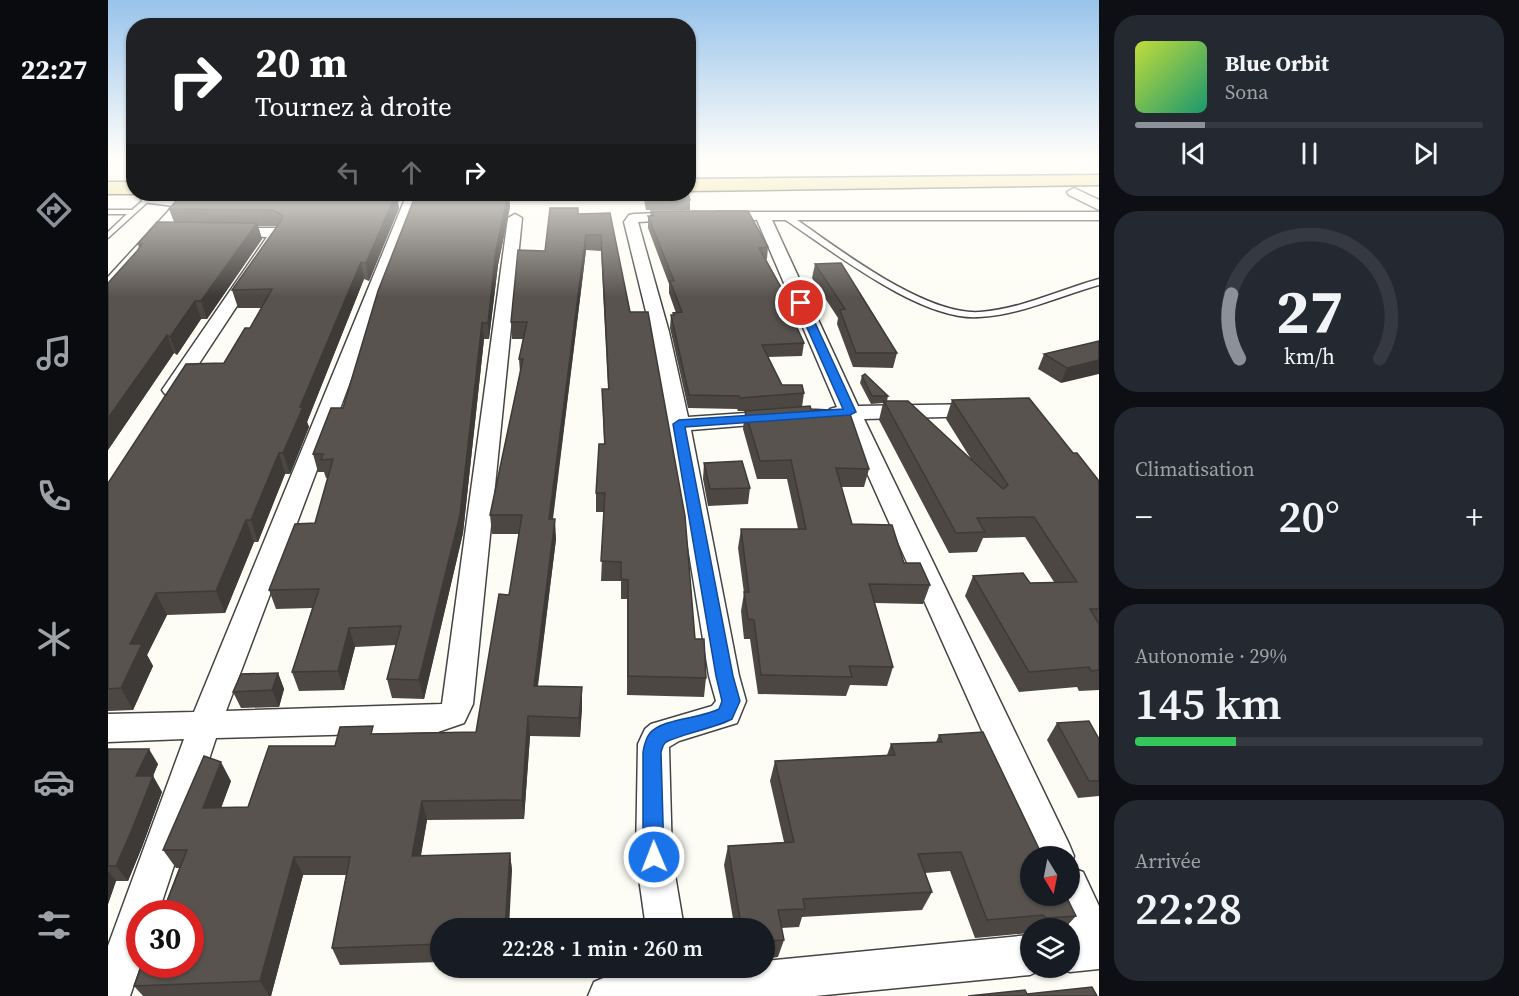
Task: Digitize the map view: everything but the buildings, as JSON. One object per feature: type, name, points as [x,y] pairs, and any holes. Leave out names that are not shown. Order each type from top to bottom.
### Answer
[{"type":"street","points":[[108,287],[181,203]]},
{"type":"street","points":[[110,996],[205,725],[410,203]]},
{"type":"street","points":[[663,918],[654,857],[654,745],[656,739],[665,732],[714,721],[726,714],[731,701],[724,676],[679,424],[660,332],[631,222],[634,218],[644,216],[1099,216]]},
{"type":"street","points":[[775,217],[850,412],[1051,846]]},
{"type":"street","points":[[108,728],[438,719],[453,714],[459,692],[515,218]]},
{"type":"street","points":[[159,231],[182,231]]},
{"type":"street","points":[[159,409],[277,233],[216,231]]},
{"type":"street","points":[[816,414],[1006,410]]},
{"type":"street","points":[[679,424],[793,416]]},
{"type":"street","points":[[1080,906],[1099,949],[1080,951]]},
{"type":"street","points":[[775,971],[1020,956]]},
{"type":"street","points":[[608,996],[673,978]]},
{"type":"lane","points":[[108,236],[133,212],[138,203]]},
{"type":"lane","points":[[108,212],[133,212]]},
{"type":"lane","points":[[775,217],[931,306],[954,314],[976,315],[1001,311],[1099,282]]},
{"type":"route","points":[[654,857],[652,752],[656,739],[665,732],[714,721],[726,714],[731,701],[724,676],[679,424],[850,412],[801,303]]}]
